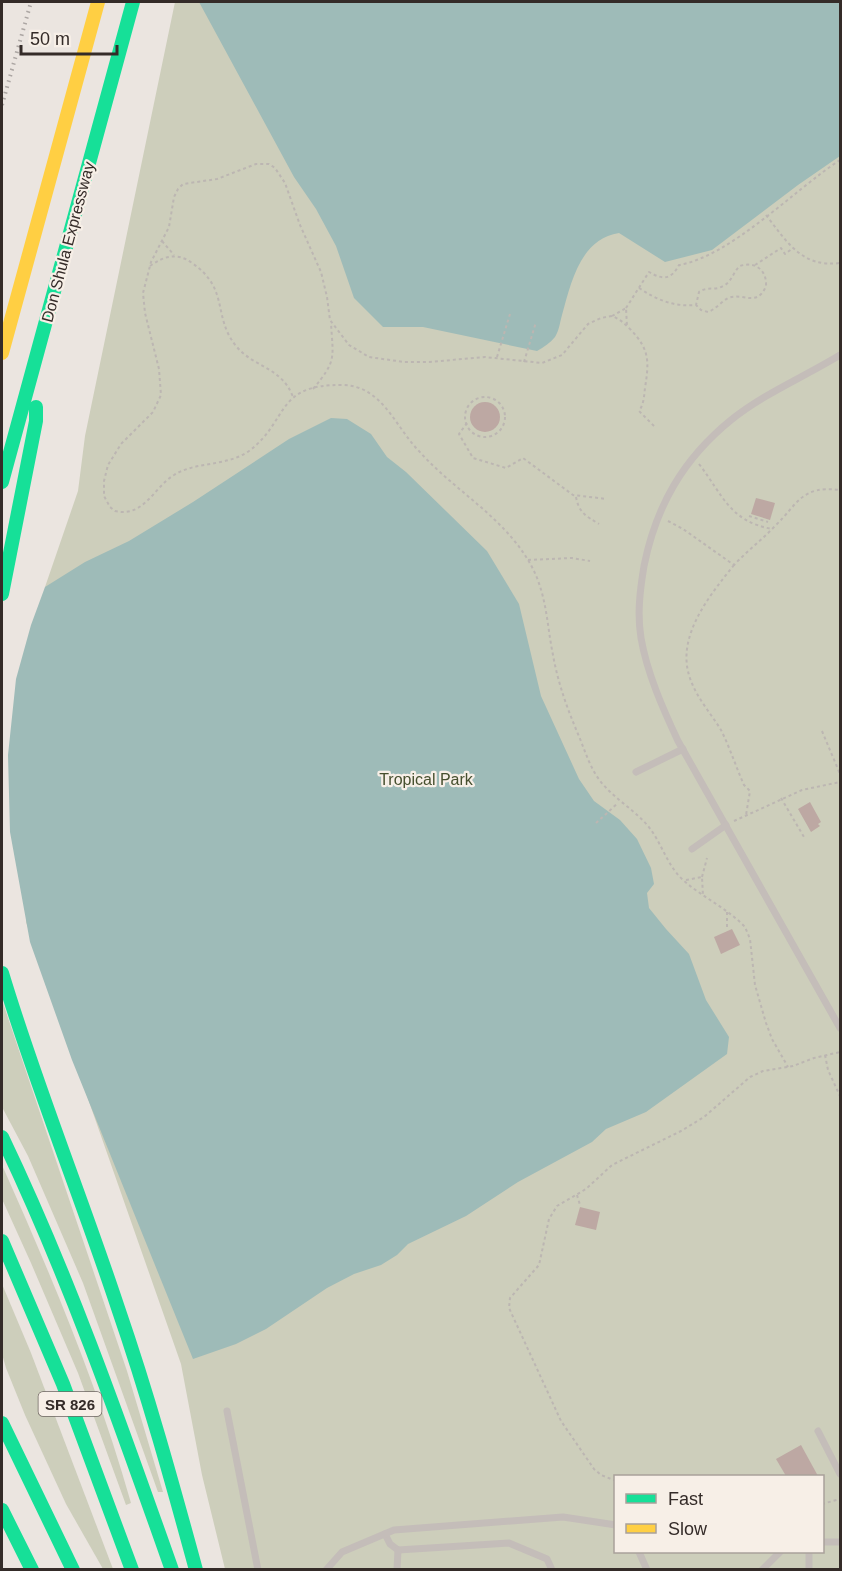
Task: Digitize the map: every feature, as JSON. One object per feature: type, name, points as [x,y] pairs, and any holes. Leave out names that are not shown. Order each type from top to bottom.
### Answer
[{"type":"highway","points":[[2,353],[28,251],[98,2]]},
{"type":"highway","name":"Don Shula Expressway","points":[[2,482],[133,2]]},
{"type":"highway","points":[[14,265],[28,251]]},
{"type":"highway","points":[[2,594],[36,421],[34,368]]},
{"type":"highway","points":[[2,973],[18,1026],[118,1307],[156,1425],[196,1569]]},
{"type":"highway","points":[[2,1137],[68,1284],[172,1569]]},
{"type":"highway","name":"SR 826","points":[[2,1241],[58,1373],[132,1569]]},
{"type":"highway","points":[[2,1423],[73,1569]]},
{"type":"highway","points":[[2,1510],[32,1569]]},
{"type":"lane","points":[[840,355],[730,421],[689,463],[672,488],[658,515],[647,551],[639,606],[641,635],[656,689],[683,749],[840,1028]]},
{"type":"lane","points":[[636,772],[683,749]]},
{"type":"lane","points":[[692,849],[726,825]]},
{"type":"lane","points":[[226,1411],[258,1569]]},
{"type":"lane","points":[[818,1431],[840,1474]]},
{"type":"lane","points":[[326,1569],[342,1552],[394,1530],[562,1516],[614,1525]]},
{"type":"lane","points":[[385,1534],[390,1544],[398,1550],[509,1543],[547,1559],[552,1569]]},
{"type":"lane","points":[[824,1542],[840,1542]]},
{"type":"lane","points":[[397,1569],[398,1550]]},
{"type":"lane","points":[[640,1553],[647,1569]]},
{"type":"lane","points":[[762,1569],[778,1553]]},
{"type":"lane","points":[[809,1553],[809,1569]]},
{"type":"path","points":[[330,320],[349,345],[364,355],[376,358],[423,363],[497,358],[543,363],[556,359],[566,351],[588,324],[612,316],[626,308],[649,272],[661,278],[670,277],[679,265],[708,255],[741,234],[840,160]]},
{"type":"path","points":[[313,389],[326,374],[332,360],[327,297],[321,272],[300,225],[285,183],[272,165],[266,163],[251,165],[217,179],[180,186],[174,197],[171,221],[149,267],[143,302],[159,369],[161,395],[153,412],[121,444],[111,459],[105,477],[106,502],[111,509],[123,513],[134,510],[143,505],[177,473],[242,455],[259,441],[287,403],[303,391],[347,386],[363,389],[377,398],[388,409],[421,454],[494,518],[528,560],[536,574],[544,600],[552,652],[563,698],[593,769],[604,786],[619,802],[649,827],[669,863],[684,881],[741,923],[749,936],[755,985],[766,1023],[788,1067]]},
{"type":"path","points":[[766,215],[793,248],[812,261],[840,263]]},
{"type":"path","points":[[162,241],[174,255],[190,262],[210,278],[216,290],[226,329],[234,344],[249,358],[283,378],[293,397]]},
{"type":"path","points":[[754,265],[781,248],[785,254],[793,248]]},
{"type":"path","points":[[149,267],[174,255]]},
{"type":"path","points":[[639,288],[662,301],[696,305],[708,312],[730,297],[752,298],[760,294],[765,289],[766,280],[762,270],[754,265],[740,266],[722,287],[701,290],[696,296],[696,305]]},
{"type":"path","points":[[626,308],[627,326]]},
{"type":"path","points":[[497,358],[510,314]]},
{"type":"path","points":[[612,316],[627,326],[638,338],[646,352],[643,404],[639,411],[654,426]]},
{"type":"path","points":[[524,362],[536,322]]},
{"type":"path","points":[[483,396],[498,400],[506,414],[501,430],[488,438],[472,433],[467,423],[464,418],[469,403],[483,396]]},
{"type":"path","points":[[467,423],[459,434],[473,458],[506,468],[523,458],[576,497],[607,499]]},
{"type":"path","points":[[698,464],[728,507],[746,522],[772,529]]},
{"type":"path","points":[[746,815],[750,791],[744,785],[720,730],[706,711],[689,677],[686,647],[693,628],[711,596],[734,565],[772,529],[801,497],[819,490],[840,490]]},
{"type":"path","points":[[576,497],[578,508],[582,513],[599,524]]},
{"type":"path","points":[[749,516],[768,521],[767,528]]},
{"type":"path","points":[[664,519],[683,529],[734,565]]},
{"type":"path","points":[[760,527],[762,519]]},
{"type":"path","points":[[528,560],[572,558],[590,561]]},
{"type":"path","points":[[822,731],[840,774]]},
{"type":"path","points":[[726,825],[781,798],[809,788],[840,782]]},
{"type":"path","points":[[781,798],[804,837]]},
{"type":"path","points":[[596,823],[619,802]]},
{"type":"path","points":[[703,896],[702,877],[707,858]]},
{"type":"path","points":[[684,881],[702,877]]},
{"type":"path","points":[[727,912],[727,929]]},
{"type":"path","points":[[614,1481],[594,1469],[561,1421],[508,1308],[510,1298],[539,1265],[553,1210],[561,1202],[577,1195],[618,1161],[681,1131],[704,1117],[750,1077],[763,1071],[788,1067],[840,1052]]},
{"type":"path","points":[[825,1055],[828,1071],[840,1096]]},
{"type":"path","points":[[577,1195],[579,1205]]},
{"type":"path","points":[[824,1504],[840,1500]]},
{"type":"green space","name":"Tropical Park","points":[[175,2],[840,2],[840,1569],[225,1569],[202,1475],[181,1364],[26,922],[45,587],[78,491],[85,436]]},
{"type":"green space","points":[[2,1000],[127,1371],[163,1492],[158,1492],[83,1283],[28,1156],[2,1107]]},
{"type":"green space","points":[[2,1165],[56,1289],[89,1374],[131,1503],[126,1505],[78,1373],[2,1199]]},
{"type":"green space","points":[[2,1284],[31,1353],[113,1569],[103,1569],[66,1504],[6,1368],[2,1354]]},
{"type":"water","points":[[199,2],[840,2],[840,156],[712,250],[665,262],[619,233],[595,244],[579,264],[555,337],[537,351],[423,327],[383,327],[354,298],[336,246],[316,209],[294,177]]},
{"type":"water","points":[[331,418],[347,419],[371,434],[387,457],[406,472],[487,551],[519,604],[541,696],[579,779],[594,801],[620,820],[637,839],[651,868],[654,884],[647,893],[649,908],[689,954],[706,1000],[729,1037],[727,1054],[646,1112],[606,1129],[592,1142],[518,1182],[466,1216],[408,1244],[397,1255],[381,1265],[354,1274],[327,1288],[266,1329],[236,1344],[193,1359],[72,1060],[30,942],[10,832],[8,755],[16,679],[31,625],[45,587],[85,562],[129,541],[289,439]]},
{"type":"building","points":[[485,402],[496,406],[500,417],[496,428],[485,432],[474,428],[470,417],[474,406]]},
{"type":"building","points":[[756,498],[775,503],[770,520],[751,514]]},
{"type":"building","points":[[810,802],[821,822],[818,824],[820,826],[811,832],[798,809]]},
{"type":"building","points":[[732,929],[740,945],[721,954],[714,937]]},
{"type":"building","points":[[580,1207],[600,1212],[596,1230],[575,1225]]},
{"type":"building","points":[[801,1445],[817,1475],[785,1475],[776,1459]]},
{"type":"railway","points":[[2,105],[31,2]]},
{"type":"traffic: fast","points":[[2,482],[133,2]]},
{"type":"traffic: fast","points":[[2,594],[36,421],[36,407]]},
{"type":"traffic: fast","points":[[2,973],[29,1057],[129,1341],[196,1570]]},
{"type":"traffic: fast","points":[[2,1137],[72,1297],[172,1570]]},
{"type":"traffic: fast","points":[[2,1241],[63,1384],[132,1570]]},
{"type":"traffic: fast","points":[[2,1423],[73,1570]]},
{"type":"traffic: fast","points":[[2,1510],[32,1570]]},
{"type":"traffic: slow","points":[[2,353],[98,2]]}]
